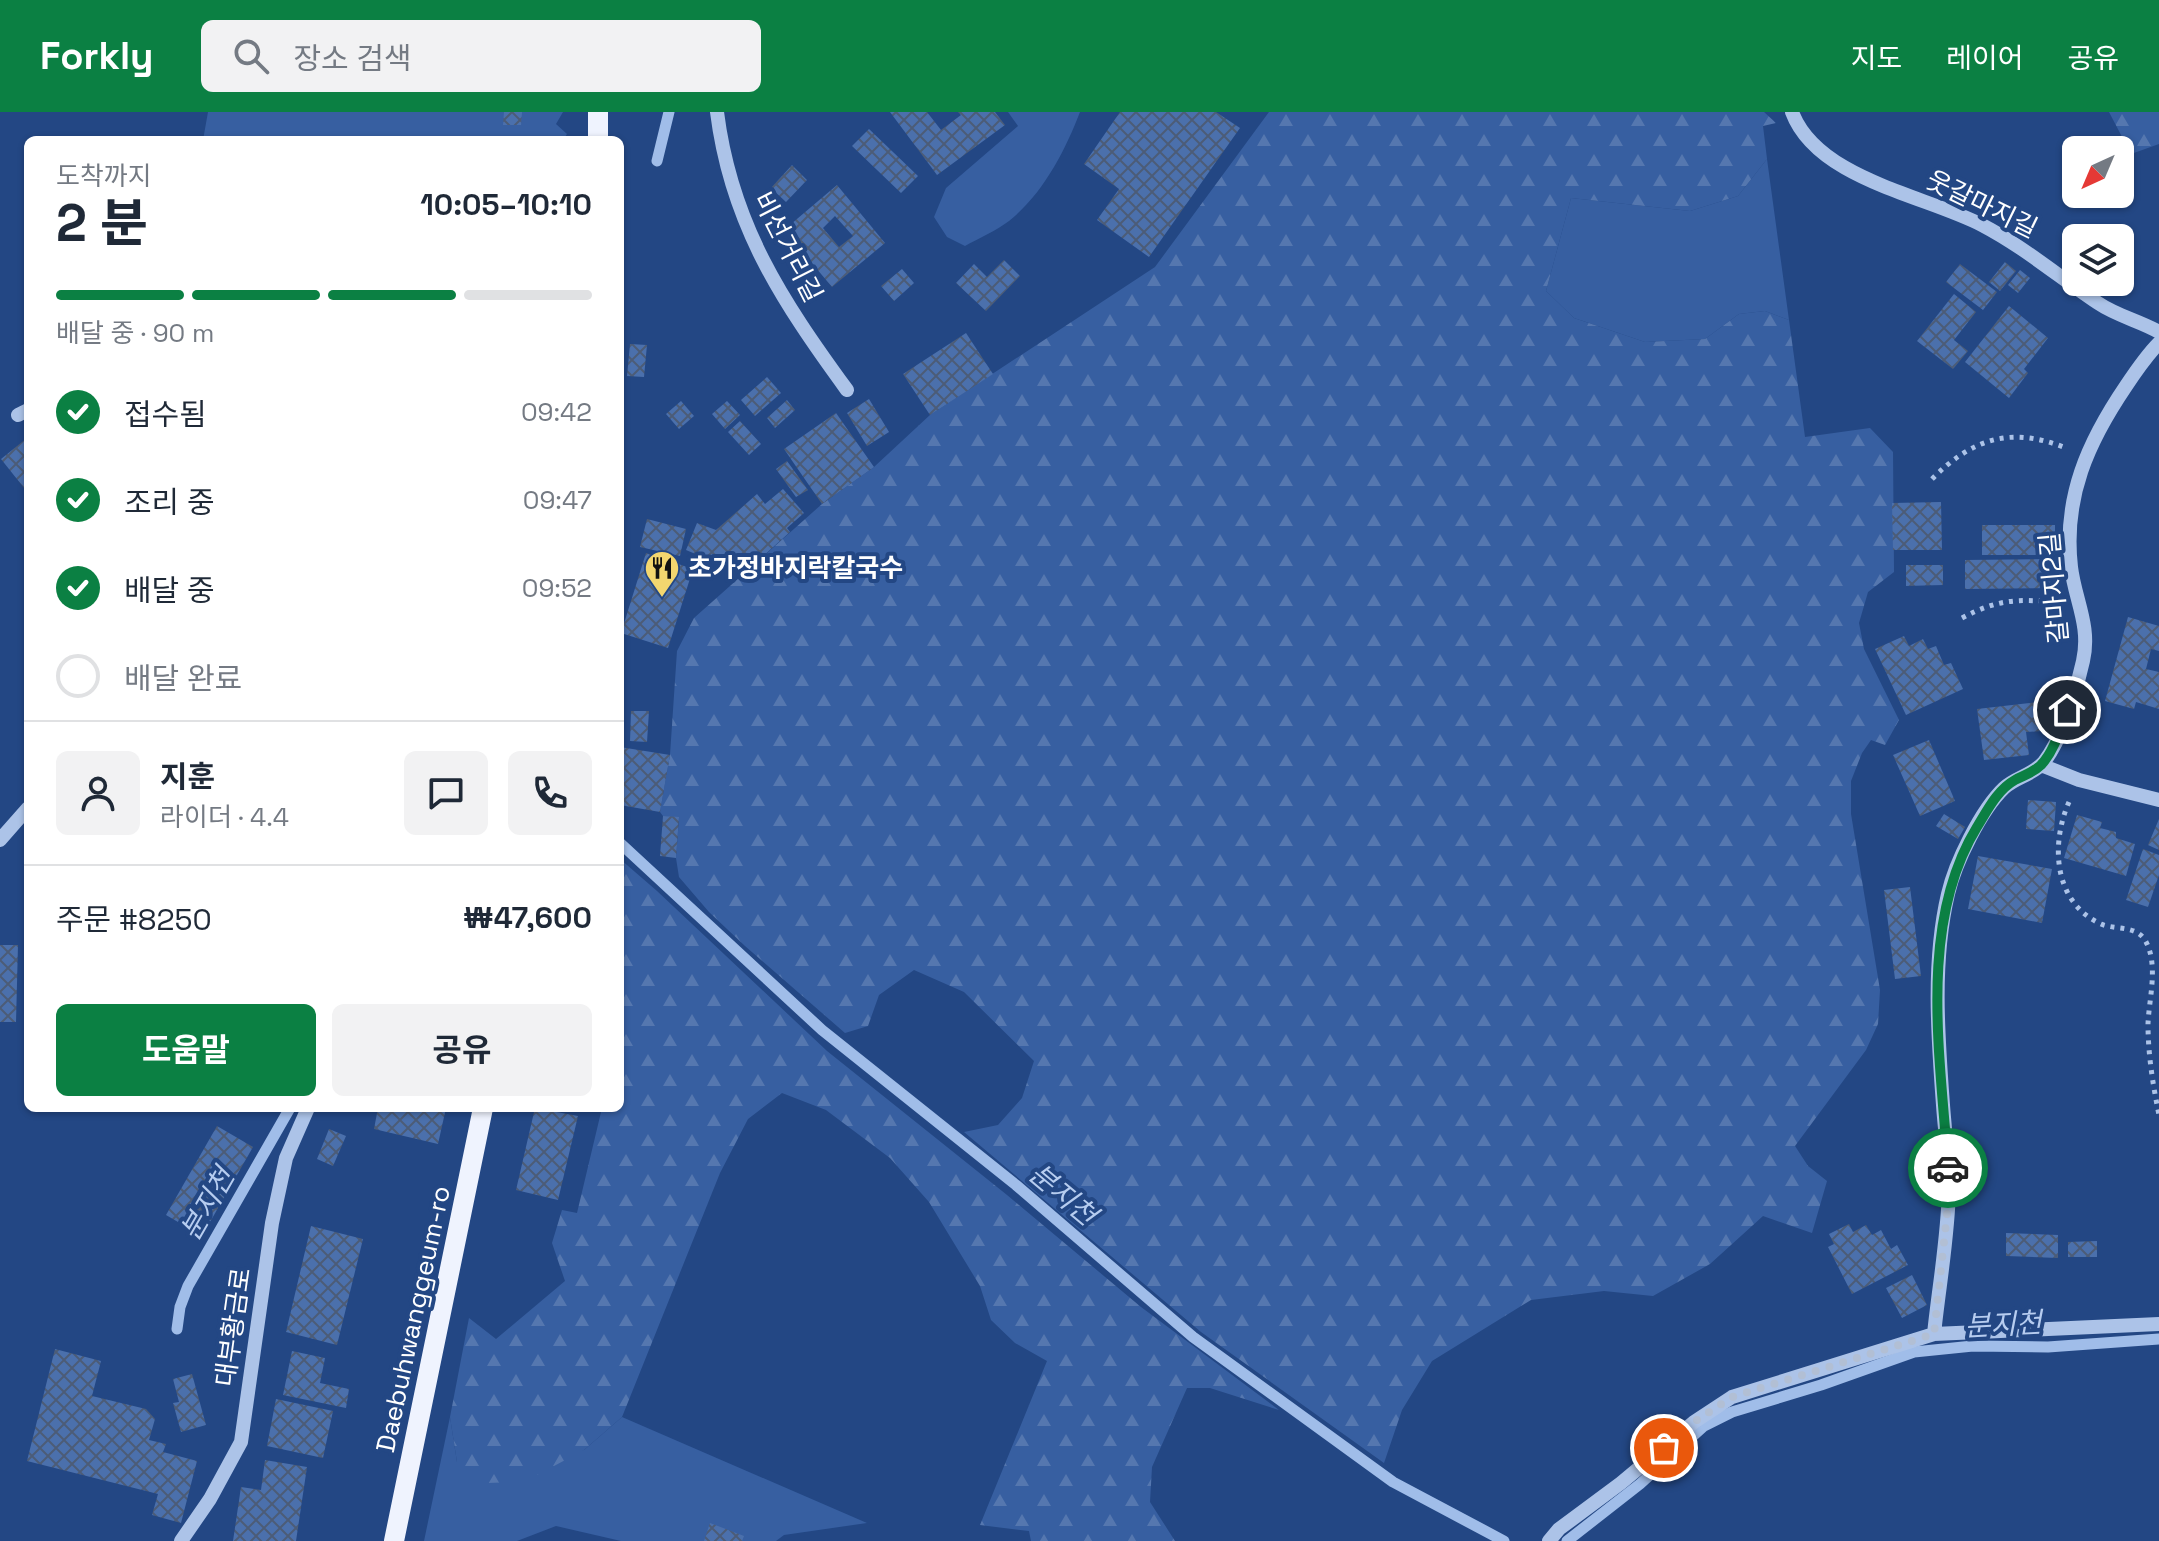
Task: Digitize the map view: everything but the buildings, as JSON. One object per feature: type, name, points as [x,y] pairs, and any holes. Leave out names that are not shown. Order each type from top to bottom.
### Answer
[{"type":"main road","points":[[598,112],[598,136]]},
{"type":"main road","name":"Daebuhwanggeum-ro","points":[[394,1541],[482,1112]]},
{"type":"street","name":"비선거리길","points":[[717,112],[731,182],[751,240],[803,329],[847,390]]},
{"type":"street","points":[[1782,112],[1794,117]]},
{"type":"street","name":"웃갈마지길","points":[[1794,117],[1812,143],[1870,182],[1935,204],[1980,224],[2027,251],[2100,305],[2159,332]]},
{"type":"street","name":"갈마지2길","points":[[1934,1334],[1949,1188],[1939,1005],[1942,929],[1948,892],[1959,862],[1992,803],[2009,784],[2041,765],[2057,740],[2083,660],[2086,628],[2073,578],[2071,539],[2074,496],[2085,457],[2109,410],[2159,343]]},
{"type":"street","points":[[2041,765],[2079,780],[2159,800]]},
{"type":"street","points":[[0,840],[24,813]]},
{"type":"street","name":"대부황금로","points":[[181,1541],[210,1499],[241,1442],[272,1223],[286,1158],[306,1112]]},
{"type":"street","points":[[1549,1541],[1559,1529],[1621,1483],[1694,1422],[1732,1397],[1934,1334],[2159,1324]]},
{"type":"path","points":[[1932,479],[1951,460],[1973,446],[1998,438],[2023,435],[2085,457]]},
{"type":"path","points":[[1962,618],[1986,605],[2018,599],[2081,606]]},
{"type":"path","points":[[2079,780],[2063,816],[2058,839],[2058,869],[2080,913],[2104,925],[2132,930],[2145,940],[2154,964],[2148,1023],[2151,1075],[2159,1115]]},
{"type":"green space","points":[[208,112],[563,112],[556,124],[567,134],[566,136],[204,136]]},
{"type":"green space","points":[[1008,112],[1080,112],[1060,157],[1032,198],[1004,225],[965,246],[947,237],[934,217],[946,188],[1018,126]]},
{"type":"green space","points":[[1269,112],[1764,112],[1776,123],[1763,126],[1767,159],[1738,196],[1690,211],[1571,198],[1546,291],[1574,318],[1645,342],[1705,339],[1739,314],[1765,311],[1789,320],[1805,437],[1870,428],[1893,452],[1894,572],[1868,592],[1859,623],[1864,649],[1899,720],[1885,745],[1871,740],[1851,781],[1851,814],[1880,990],[1878,1024],[1866,1050],[1795,1146],[1808,1166],[1827,1181],[1812,1233],[1763,1216],[1710,1264],[1653,1296],[1604,1291],[1531,1300],[1432,1361],[1402,1410],[1384,1463],[1201,1332],[964,1132],[998,1125],[1022,1098],[1034,1061],[964,992],[914,970],[879,995],[868,1026],[845,1033],[745,946],[709,912],[679,877],[676,858],[679,818],[663,816],[660,812],[670,755],[677,651],[694,618],[822,504],[874,467],[930,415],[1155,267]]},
{"type":"green space","points":[[2109,112],[2159,112],[2159,144],[2134,153],[2134,136],[2122,136]]},
{"type":"green space","points":[[1767,159],[1789,320],[1765,311],[1739,314],[1705,339],[1645,342],[1574,318],[1546,291],[1571,198],[1690,211],[1738,196]]},
{"type":"green space","points":[[624,862],[827,1051],[1141,1307],[1279,1410],[1210,1388],[1187,1388],[1152,1467],[1150,1502],[1175,1541],[1031,1541],[1029,1531],[980,1525],[1047,1361],[1015,1343],[991,1320],[980,1286],[929,1202],[890,1158],[826,1110],[782,1093],[748,1119],[720,1173],[622,1417],[584,1450],[524,1482],[486,1483],[457,1462],[450,1417],[469,1318],[496,1339],[565,1281],[552,1243],[562,1210],[577,1213],[601,1112],[624,1112]]},
{"type":"green space","points":[[450,1417],[457,1462],[584,1450],[622,1417],[867,1523],[784,1535],[776,1541],[621,1541],[556,1526],[517,1541],[424,1541]]},
{"type":"waterway","name":"분지천","points":[[657,161],[669,112]]},
{"type":"waterway","name":"분지천","points":[[624,847],[822,1030],[1016,1185],[1193,1337],[1393,1482],[1504,1541]]},
{"type":"waterway","name":"분지천","points":[[177,1329],[180,1307],[188,1286],[288,1112]]},
{"type":"waterway","name":"분지천","points":[[1567,1541],[1640,1484],[1704,1426],[1732,1412],[1914,1352],[1973,1346],[2048,1347],[2159,1339]]},
{"type":"way so far","points":[[1664,1448],[1694,1422],[1732,1397],[1934,1334],[1947,1214],[1948,1168]]},
{"type":"place","name":"초가정바지락칼국수","points":[[662,599]]},
{"type":"route","points":[[1948,1168],[1939,1005],[1942,929],[1948,892],[1959,862],[1992,803],[2003,789],[2041,765],[2057,740],[2067,710]]}]
